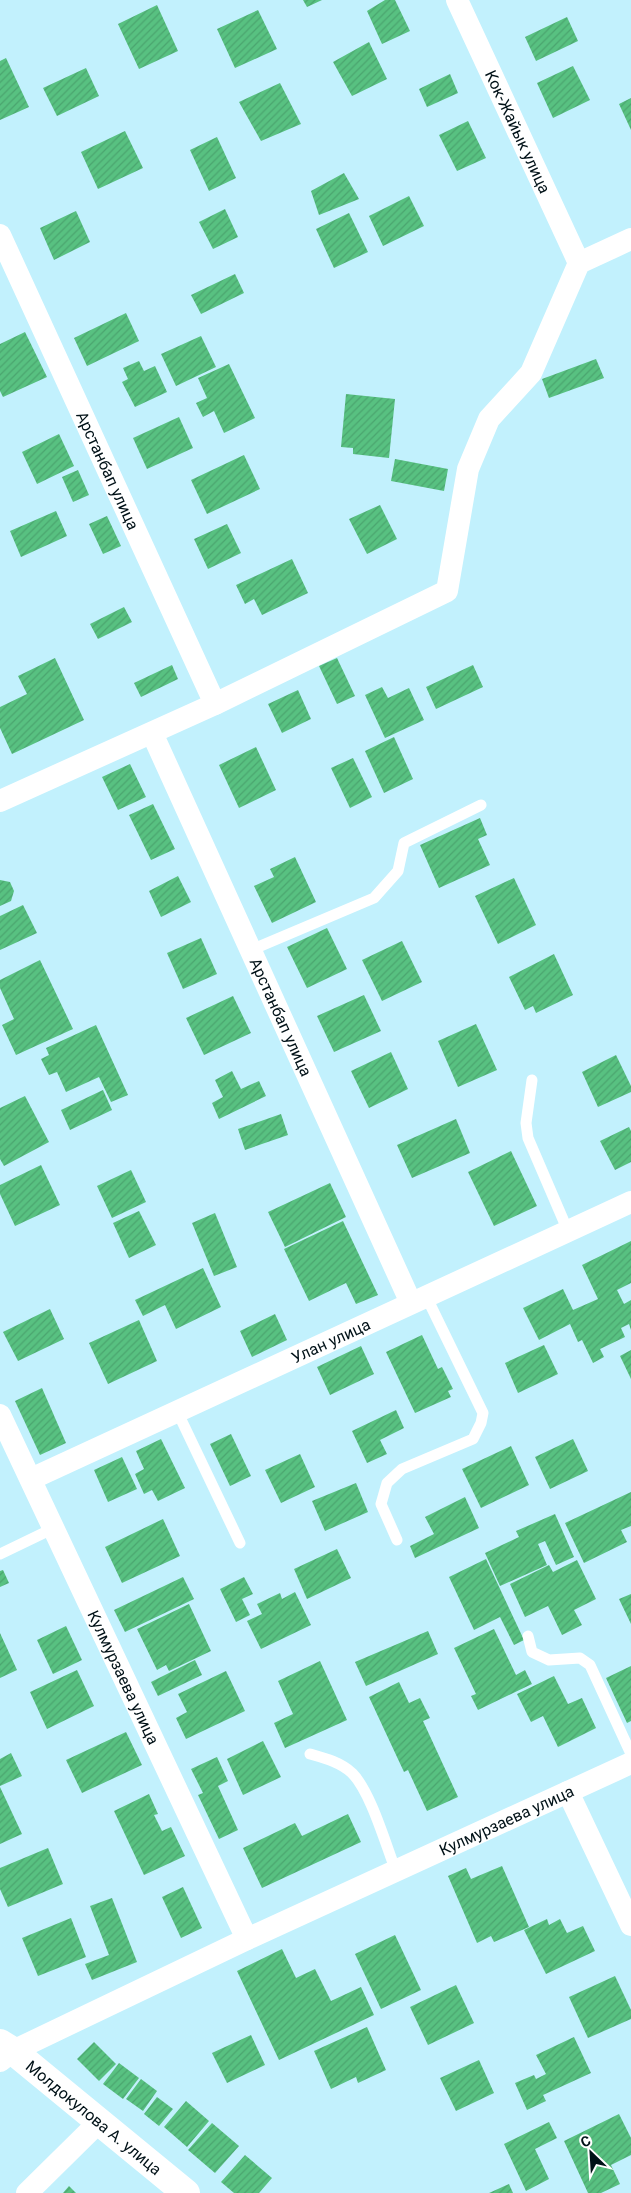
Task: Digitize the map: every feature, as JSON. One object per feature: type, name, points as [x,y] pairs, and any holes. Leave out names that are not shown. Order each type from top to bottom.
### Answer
[{"type":"street","name":"Кок-Жайык улица","points":[[457,0],[580,263]]},
{"type":"street","name":"Арстанбап улица","points":[[0,236],[215,704]]},
{"type":"street","points":[[0,801],[215,704],[447,591],[468,468],[489,419],[531,373],[580,263],[631,239]]},
{"type":"street","name":"Арстанбап улица","points":[[152,733],[251,950],[419,1300]]},
{"type":"street","name":"Улан улица","points":[[30,1479],[631,1202]]},
{"type":"street","name":"Кулмурзаева улица","points":[[0,1415],[247,1939]]},
{"type":"street","name":"Кулмурзаева улица","points":[[4,2052],[631,1763]]},
{"type":"street","points":[[568,1792],[631,1925]]},
{"type":"street","name":"Молдокулова А. улица","points":[[4,2052],[99,2122],[186,2193]]},
{"type":"street","points":[[27,2193],[99,2122]]},
{"type":"lane","points":[[251,950],[374,898],[398,870],[404,843],[481,805]]},
{"type":"lane","points":[[532,1080],[526,1123],[528,1138],[568,1231]]},
{"type":"lane","points":[[398,1540],[381,1504],[387,1482],[402,1470],[473,1439],[481,1424],[483,1413],[419,1300]]},
{"type":"lane","points":[[177,1411],[240,1543]]},
{"type":"lane","points":[[0,1554],[54,1528]]},
{"type":"lane","points":[[528,1636],[532,1652],[549,1660],[580,1658],[590,1665],[631,1754]]},
{"type":"lane","points":[[310,1754],[336,1763],[352,1774],[366,1796],[396,1872]]},
{"type":"building","points":[[303,0],[322,0],[307,7]]},
{"type":"building","points":[[385,0],[395,0],[410,31],[382,44],[367,11]]},
{"type":"building","points":[[157,5],[178,51],[139,69],[118,24]]},
{"type":"building","points":[[258,10],[277,49],[235,68],[217,29]]},
{"type":"building","points":[[567,17],[578,41],[536,61],[525,37]]},
{"type":"building","points":[[369,42],[387,79],[352,96],[333,62]]},
{"type":"building","points":[[6,58],[29,107],[0,120],[0,61]]},
{"type":"building","points":[[573,66],[590,100],[553,118],[537,83]]},
{"type":"building","points":[[86,68],[99,96],[57,116],[43,88]]},
{"type":"building","points":[[450,74],[458,93],[427,107],[419,89]]},
{"type":"building","points":[[280,83],[301,124],[261,141],[239,102]]},
{"type":"building","points":[[631,98],[631,130],[619,104]]},
{"type":"building","points":[[468,121],[486,158],[457,171],[439,135]]},
{"type":"building","points":[[125,131],[143,168],[98,189],[81,152]]},
{"type":"building","points":[[217,137],[236,178],[209,191],[190,150]]},
{"type":"building","points":[[344,173],[359,199],[319,215],[311,191]]},
{"type":"building","points":[[409,196],[424,226],[383,246],[369,216]]},
{"type":"building","points":[[225,209],[238,237],[213,249],[199,222]]},
{"type":"building","points":[[76,211],[90,242],[54,260],[40,228]]},
{"type":"building","points":[[349,213],[368,252],[334,268],[316,229]]},
{"type":"building","points":[[235,274],[244,293],[201,314],[191,295]]},
{"type":"building","points":[[126,313],[139,341],[87,366],[74,338]]},
{"type":"building","points":[[25,332],[47,377],[3,397],[0,391],[0,344]]},
{"type":"building","points":[[201,336],[216,367],[176,386],[161,354]]},
{"type":"building","points":[[596,359],[604,378],[549,398],[542,379]]},
{"type":"building","points":[[139,361],[144,371],[155,366],[167,392],[135,407],[122,382],[128,379],[123,368]]},
{"type":"building","points":[[229,364],[255,418],[224,433],[214,411],[203,417],[196,403],[207,398],[198,378]]},
{"type":"building","points":[[346,394],[395,399],[389,458],[353,454],[353,448],[341,447]]},
{"type":"building","points":[[179,417],[193,448],[147,469],[133,438]]},
{"type":"building","points":[[59,434],[74,466],[37,484],[22,452]]},
{"type":"building","points":[[244,455],[260,489],[207,514],[191,480]]},
{"type":"building","points":[[395,459],[448,469],[444,491],[391,481]]},
{"type":"building","points":[[78,470],[89,495],[73,502],[62,477]]},
{"type":"building","points":[[380,505],[397,539],[367,554],[349,519]]},
{"type":"building","points":[[56,511],[67,536],[21,557],[10,531]]},
{"type":"building","points":[[107,516],[121,546],[103,554],[89,524]]},
{"type":"building","points":[[227,524],[241,553],[208,569],[194,539]]},
{"type":"building","points":[[292,559],[308,593],[262,615],[254,599],[245,604],[236,585]]},
{"type":"building","points":[[124,607],[132,622],[98,639],[90,624]]},
{"type":"building","points":[[55,658],[84,720],[12,754],[0,728],[0,707],[27,694],[18,676]]},
{"type":"building","points":[[337,658],[355,696],[337,704],[319,666]]},
{"type":"building","points":[[172,665],[178,679],[141,697],[134,683]]},
{"type":"building","points":[[473,665],[483,687],[436,709],[426,687]]},
{"type":"building","points":[[382,687],[388,698],[409,688],[424,720],[385,738],[365,695]]},
{"type":"building","points":[[298,690],[311,719],[282,733],[268,704]]},
{"type":"building","points":[[394,737],[413,779],[384,793],[365,751]]},
{"type":"building","points":[[256,747],[276,790],[239,808],[219,765]]},
{"type":"building","points":[[353,758],[372,797],[350,808],[331,768]]},
{"type":"building","points":[[130,764],[146,797],[118,810],[102,777]]},
{"type":"building","points":[[153,804],[175,849],[151,860],[129,815]]},
{"type":"building","points":[[480,818],[487,835],[478,839],[490,865],[439,888],[420,845]]},
{"type":"building","points":[[295,857],[316,902],[272,923],[254,886],[274,877],[270,869]]},
{"type":"building","points":[[178,876],[191,902],[161,917],[149,891]]},
{"type":"building","points":[[514,878],[536,925],[498,944],[475,896]]},
{"type":"building","points":[[0,880],[10,882],[14,891],[11,901],[0,906]]},
{"type":"building","points":[[23,905],[37,933],[0,950],[0,916]]},
{"type":"building","points":[[327,928],[347,969],[307,988],[287,947]]},
{"type":"building","points":[[201,938],[217,974],[183,989],[167,953]]},
{"type":"building","points":[[402,941],[422,982],[382,1001],[362,960]]},
{"type":"building","points":[[554,954],[573,995],[536,1013],[533,1006],[525,1010],[509,977]]},
{"type":"building","points":[[40,960],[73,1029],[16,1055],[2,1025],[14,1019],[0,988],[0,980]]},
{"type":"building","points":[[364,995],[381,1031],[334,1052],[317,1016]]},
{"type":"building","points":[[233,996],[251,1033],[204,1055],[186,1018]]},
{"type":"building","points":[[476,1024],[497,1070],[458,1087],[438,1041]]},
{"type":"building","points":[[96,1025],[128,1095],[111,1102],[99,1077],[66,1092],[57,1072],[49,1075],[41,1059],[49,1055],[46,1048]]},
{"type":"building","points":[[391,1052],[408,1089],[369,1108],[351,1071]]},
{"type":"building","points":[[616,1055],[631,1086],[631,1092],[598,1107],[582,1072]]},
{"type":"building","points":[[232,1071],[241,1089],[259,1081],[266,1096],[219,1119],[212,1103],[223,1097],[215,1080]]},
{"type":"building","points":[[103,1090],[112,1110],[70,1130],[61,1110]]},
{"type":"building","points":[[25,1096],[49,1142],[4,1166],[0,1159],[0,1108]]},
{"type":"building","points":[[281,1114],[288,1135],[245,1150],[238,1129]]},
{"type":"building","points":[[456,1119],[470,1153],[412,1178],[397,1145]]},
{"type":"building","points":[[629,1127],[631,1131],[631,1162],[615,1170],[600,1141]]},
{"type":"building","points":[[511,1151],[537,1206],[494,1226],[468,1172]]},
{"type":"building","points":[[41,1165],[60,1205],[15,1226],[0,1194],[0,1185]]},
{"type":"building","points":[[131,1170],[146,1202],[112,1218],[97,1186]]},
{"type":"building","points":[[330,1183],[346,1217],[285,1247],[268,1212]]},
{"type":"building","points":[[139,1211],[156,1245],[129,1258],[113,1223]]},
{"type":"building","points":[[215,1213],[237,1267],[214,1276],[192,1223]]},
{"type":"building","points":[[343,1221],[378,1295],[356,1304],[346,1283],[309,1301],[284,1249]]},
{"type":"building","points":[[631,1241],[631,1283],[617,1290],[624,1304],[631,1300],[631,1330],[629,1324],[621,1328],[625,1337],[600,1349],[604,1357],[593,1363],[582,1340],[578,1342],[570,1324],[539,1340],[523,1308],[563,1289],[573,1310],[598,1299],[582,1265]]},
{"type":"building","points":[[203,1268],[221,1307],[176,1329],[165,1305],[143,1316],[135,1300]]},
{"type":"building","points":[[50,1309],[64,1339],[18,1361],[3,1332]]},
{"type":"building","points":[[275,1314],[287,1340],[252,1357],[240,1331]]},
{"type":"building","points":[[139,1320],[157,1361],[108,1384],[89,1343]]},
{"type":"building","points":[[422,1335],[438,1369],[442,1367],[453,1389],[448,1391],[451,1397],[415,1413],[386,1352]]},
{"type":"building","points":[[544,1345],[558,1374],[518,1393],[505,1363]]},
{"type":"building","points":[[361,1346],[374,1374],[330,1395],[317,1367]]},
{"type":"building","points":[[631,1350],[631,1379],[620,1356]]},
{"type":"building","points":[[42,1388],[66,1443],[40,1455],[15,1401]]},
{"type":"building","points":[[396,1410],[404,1428],[380,1440],[387,1454],[367,1463],[352,1431]]},
{"type":"building","points":[[231,1434],[251,1476],[230,1486],[210,1444]]},
{"type":"building","points":[[161,1439],[185,1488],[158,1501],[152,1490],[144,1494],[135,1474],[144,1469],[136,1451]]},
{"type":"building","points":[[573,1439],[588,1471],[550,1489],[535,1457]]},
{"type":"building","points":[[511,1446],[529,1485],[481,1508],[462,1469]]},
{"type":"building","points":[[300,1454],[315,1487],[281,1503],[265,1470]]},
{"type":"building","points":[[122,1457],[137,1489],[108,1502],[94,1470]]},
{"type":"building","points":[[356,1483],[368,1512],[325,1531],[312,1501]]},
{"type":"building","points":[[631,1492],[631,1526],[621,1530],[627,1542],[584,1563],[565,1523]]},
{"type":"building","points":[[465,1497],[479,1528],[415,1558],[410,1546],[434,1534],[425,1517]]},
{"type":"building","points":[[555,1514],[574,1557],[556,1565],[545,1541],[538,1544],[547,1565],[500,1586],[485,1553],[519,1537],[516,1531]]},
{"type":"building","points":[[163,1519],[180,1556],[122,1583],[105,1547]]},
{"type":"building","points":[[337,1549],[351,1578],[307,1599],[294,1569]]},
{"type":"building","points":[[486,1559],[524,1640],[514,1645],[500,1617],[474,1630],[449,1577]]},
{"type":"building","points":[[577,1560],[596,1599],[574,1610],[582,1625],[562,1635],[548,1606],[525,1617],[510,1584],[549,1565],[553,1572]]},
{"type":"building","points":[[3,1570],[9,1583],[0,1587],[0,1571]]},
{"type":"building","points":[[183,1577],[194,1599],[125,1632],[114,1610]]},
{"type":"building","points":[[244,1577],[253,1594],[242,1599],[250,1615],[236,1622],[220,1589]]},
{"type":"building","points":[[295,1592],[311,1625],[261,1649],[247,1621],[262,1614],[257,1604],[280,1593],[282,1599]]},
{"type":"building","points":[[631,1594],[631,1624],[619,1599]]},
{"type":"building","points":[[189,1604],[211,1651],[169,1671],[166,1665],[157,1670],[137,1629]]},
{"type":"building","points":[[66,1626],[82,1660],[53,1674],[37,1640]]},
{"type":"building","points":[[494,1629],[516,1675],[525,1670],[532,1684],[478,1710],[471,1696],[476,1694],[454,1648]]},
{"type":"building","points":[[428,1631],[438,1654],[366,1686],[355,1662]]},
{"type":"building","points":[[0,1633],[17,1670],[0,1678]]},
{"type":"building","points":[[195,1660],[202,1675],[158,1696],[151,1682]]},
{"type":"building","points":[[320,1661],[347,1720],[285,1748],[274,1723],[293,1714],[278,1681]]},
{"type":"building","points":[[631,1666],[631,1721],[627,1723],[606,1678]]},
{"type":"building","points":[[77,1670],[94,1706],[47,1729],[30,1692]]},
{"type":"building","points":[[226,1671],[245,1711],[186,1739],[176,1718],[187,1712],[178,1694]]},
{"type":"building","points":[[554,1676],[568,1704],[582,1698],[596,1728],[558,1747],[543,1716],[531,1722],[517,1694]]},
{"type":"building","points":[[399,1682],[409,1703],[420,1698],[430,1718],[423,1721],[458,1797],[427,1811],[408,1770],[404,1772],[369,1697]]},
{"type":"building","points":[[126,1732],[142,1765],[82,1793],[66,1760]]},
{"type":"building","points":[[263,1741],[281,1777],[243,1795],[227,1759]]},
{"type":"building","points":[[11,1753],[22,1776],[0,1786],[0,1759]]},
{"type":"building","points":[[217,1757],[228,1781],[218,1786],[238,1830],[219,1839],[198,1795],[203,1793],[191,1769]]},
{"type":"building","points":[[0,1787],[22,1834],[0,1844]]},
{"type":"building","points":[[149,1794],[158,1814],[154,1815],[162,1831],[171,1827],[185,1856],[144,1875],[114,1811]]},
{"type":"building","points":[[348,1814],[361,1842],[262,1888],[243,1848],[295,1823],[302,1836]]},
{"type":"building","points":[[48,1848],[63,1884],[8,1907],[0,1889],[0,1868]]},
{"type":"building","points":[[502,1866],[529,1927],[494,1942],[491,1936],[477,1943],[448,1876],[466,1868],[471,1879]]},
{"type":"building","points":[[183,1887],[202,1928],[181,1938],[162,1897]]},
{"type":"building","points":[[112,1898],[137,1962],[92,1980],[85,1964],[109,1955],[90,1906]]},
{"type":"building","points":[[71,1918],[86,1957],[38,1976],[22,1938]]},
{"type":"building","points":[[547,1919],[549,1925],[560,1919],[567,1933],[583,1926],[595,1951],[546,1974],[524,1930]]},
{"type":"building","points":[[395,1935],[421,1990],[381,2009],[355,1954]]},
{"type":"building","points":[[282,1949],[296,1978],[315,1969],[331,2001],[361,1987],[374,2015],[279,2060],[237,1971]]},
{"type":"building","points":[[615,1976],[631,2010],[631,2019],[588,2038],[569,1997]]},
{"type":"building","points":[[456,1985],[474,2023],[428,2045],[410,2007]]},
{"type":"building","points":[[367,2027],[386,2070],[358,2083],[356,2077],[331,2089],[314,2051]]},
{"type":"building","points":[[251,2035],[265,2065],[227,2083],[212,2053]]},
{"type":"building","points":[[574,2037],[591,2073],[543,2095],[546,2101],[527,2110],[515,2083],[534,2075],[536,2079],[546,2074],[536,2055]]},
{"type":"building","points":[[94,2042],[116,2064],[99,2081],[77,2059]]},
{"type":"building","points":[[479,2060],[494,2093],[456,2111],[440,2078]]},
{"type":"building","points":[[119,2063],[139,2078],[123,2099],[103,2084]]},
{"type":"building","points":[[141,2079],[157,2091],[143,2111],[126,2099]]},
{"type":"building","points":[[157,2097],[173,2109],[159,2126],[144,2114]]},
{"type":"building","points":[[186,2101],[209,2121],[187,2147],[164,2127]]},
{"type":"building","points":[[619,2114],[631,2138],[631,2155],[611,2165],[620,2184],[601,2193],[588,2193],[564,2141]]},
{"type":"building","points":[[549,2122],[557,2138],[535,2149],[549,2179],[526,2191],[504,2144]]},
{"type":"building","points":[[212,2123],[239,2146],[215,2173],[188,2150]]},
{"type":"building","points":[[245,2155],[272,2178],[259,2193],[234,2193],[221,2182]]},
{"type":"building","points":[[509,2184],[513,2193],[489,2193]]},
{"type":"building","points":[[69,2186],[76,2193],[63,2193]]}]
